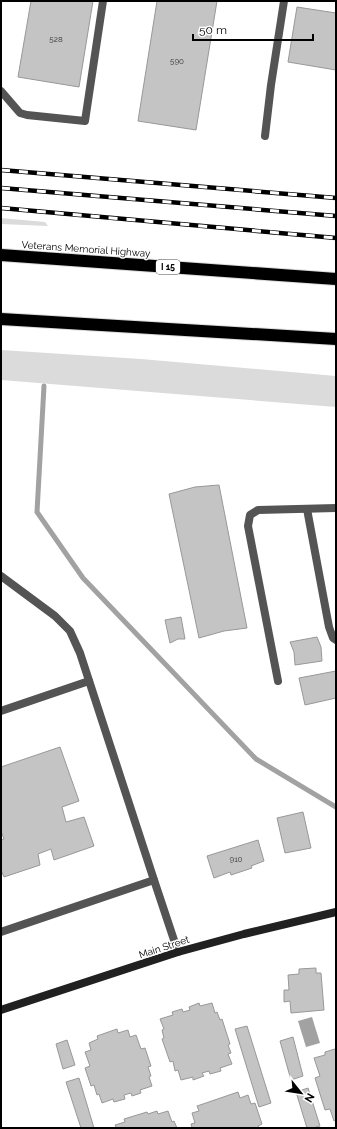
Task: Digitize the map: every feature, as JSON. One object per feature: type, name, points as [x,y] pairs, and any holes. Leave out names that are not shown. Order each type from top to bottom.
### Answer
[{"type":"highway","name":"Veterans Memorial Highway","points":[[1,255],[336,280]]},
{"type":"highway","points":[[1,319],[336,339]]},
{"type":"main road","name":"Main Street","points":[[1,1010],[178,952],[244,934],[336,912]]},
{"type":"lane","points":[[1,92],[20,113],[85,121],[103,1]]},
{"type":"lane","points":[[265,136],[284,1]]},
{"type":"lane","points":[[278,681],[248,526],[250,515],[258,510],[336,508]]},
{"type":"lane","points":[[307,509],[329,627],[336,640]]},
{"type":"lane","points":[[1,576],[55,616],[70,631],[80,653],[178,952]]},
{"type":"lane","points":[[1,711],[89,681]]},
{"type":"lane","points":[[1,932],[154,880]]},
{"type":"shaded area","points":[[1,218],[45,222],[48,226],[1,224]]},
{"type":"shaded area","points":[[1,350],[141,359],[336,376],[336,407],[1,380]]},
{"type":"shaded area","points":[[312,1017],[320,1043],[306,1047],[298,1021]]},
{"type":"building","points":[[31,1],[93,1],[79,87],[18,77]]},
{"type":"building","points":[[157,1],[217,1],[196,130],[138,121]]},
{"type":"building","points":[[297,7],[336,13],[336,70],[288,62]]},
{"type":"building","points":[[219,485],[247,628],[224,631],[199,638],[169,494],[195,487]]},
{"type":"building","points":[[181,617],[185,639],[178,639],[170,643],[165,620]]},
{"type":"building","points":[[317,637],[321,647],[322,661],[295,665],[294,652],[290,642]]},
{"type":"building","points":[[336,671],[336,698],[305,705],[299,678]]},
{"type":"building","points":[[60,747],[79,801],[62,807],[66,822],[84,817],[94,846],[54,860],[51,849],[38,854],[40,865],[4,877],[1,870],[1,840],[4,839],[1,831],[1,767]]},
{"type":"building","points":[[303,812],[311,848],[285,853],[277,818]]},
{"type":"building","points":[[258,840],[264,861],[251,866],[252,868],[231,875],[230,872],[214,878],[207,856]]},
{"type":"building","points":[[316,968],[316,973],[321,973],[324,1010],[291,1013],[290,1001],[284,1002],[284,990],[289,990],[288,975],[299,974],[299,969]]},
{"type":"building","points":[[199,1003],[200,1006],[212,1003],[215,1013],[217,1012],[220,1020],[222,1019],[230,1044],[228,1045],[231,1053],[228,1054],[232,1064],[220,1068],[221,1071],[210,1074],[209,1071],[202,1073],[204,1076],[193,1080],[193,1077],[181,1080],[178,1070],[175,1071],[173,1061],[170,1062],[162,1039],[164,1038],[162,1030],[164,1029],[160,1019],[173,1015],[172,1012],[182,1009],[183,1012],[190,1010],[189,1007]]},
{"type":"building","points":[[247,1026],[271,1103],[259,1107],[235,1029]]},
{"type":"building","points":[[117,1029],[118,1033],[128,1030],[130,1037],[136,1035],[141,1049],[145,1048],[151,1066],[148,1067],[152,1086],[140,1090],[141,1093],[132,1096],[131,1093],[124,1095],[125,1099],[114,1102],[113,1099],[102,1103],[99,1094],[97,1095],[94,1085],[91,1086],[85,1068],[90,1066],[85,1052],[91,1050],[89,1043],[98,1039],[97,1036]]},
{"type":"building","points":[[293,1037],[303,1076],[291,1080],[280,1041]]},
{"type":"building","points":[[67,1040],[75,1065],[63,1069],[56,1044]]},
{"type":"building","points":[[335,1049],[336,1120],[334,1121],[330,1109],[325,1110],[315,1078],[320,1076],[314,1058],[325,1055],[325,1052]]},
{"type":"building","points":[[79,1078],[94,1128],[81,1128],[66,1082]]},
{"type":"building","points":[[308,1088],[320,1126],[313,1128],[307,1128],[296,1092]]},
{"type":"building","points":[[238,1092],[240,1098],[248,1095],[251,1104],[255,1103],[262,1124],[258,1126],[259,1128],[192,1128],[191,1124],[195,1123],[192,1113],[199,1111],[197,1106]]},
{"type":"building","points":[[157,1111],[158,1114],[168,1111],[172,1122],[174,1121],[177,1128],[114,1128],[116,1127],[115,1125],[125,1122],[124,1119],[147,1112],[148,1114]]},
{"type":"waterway","points":[[44,386],[37,512],[83,578],[256,759],[336,807]]},
{"type":"railway","points":[[1,170],[336,198]]},
{"type":"railway","points":[[1,188],[336,216]]},
{"type":"railway","points":[[1,208],[336,238]]}]
